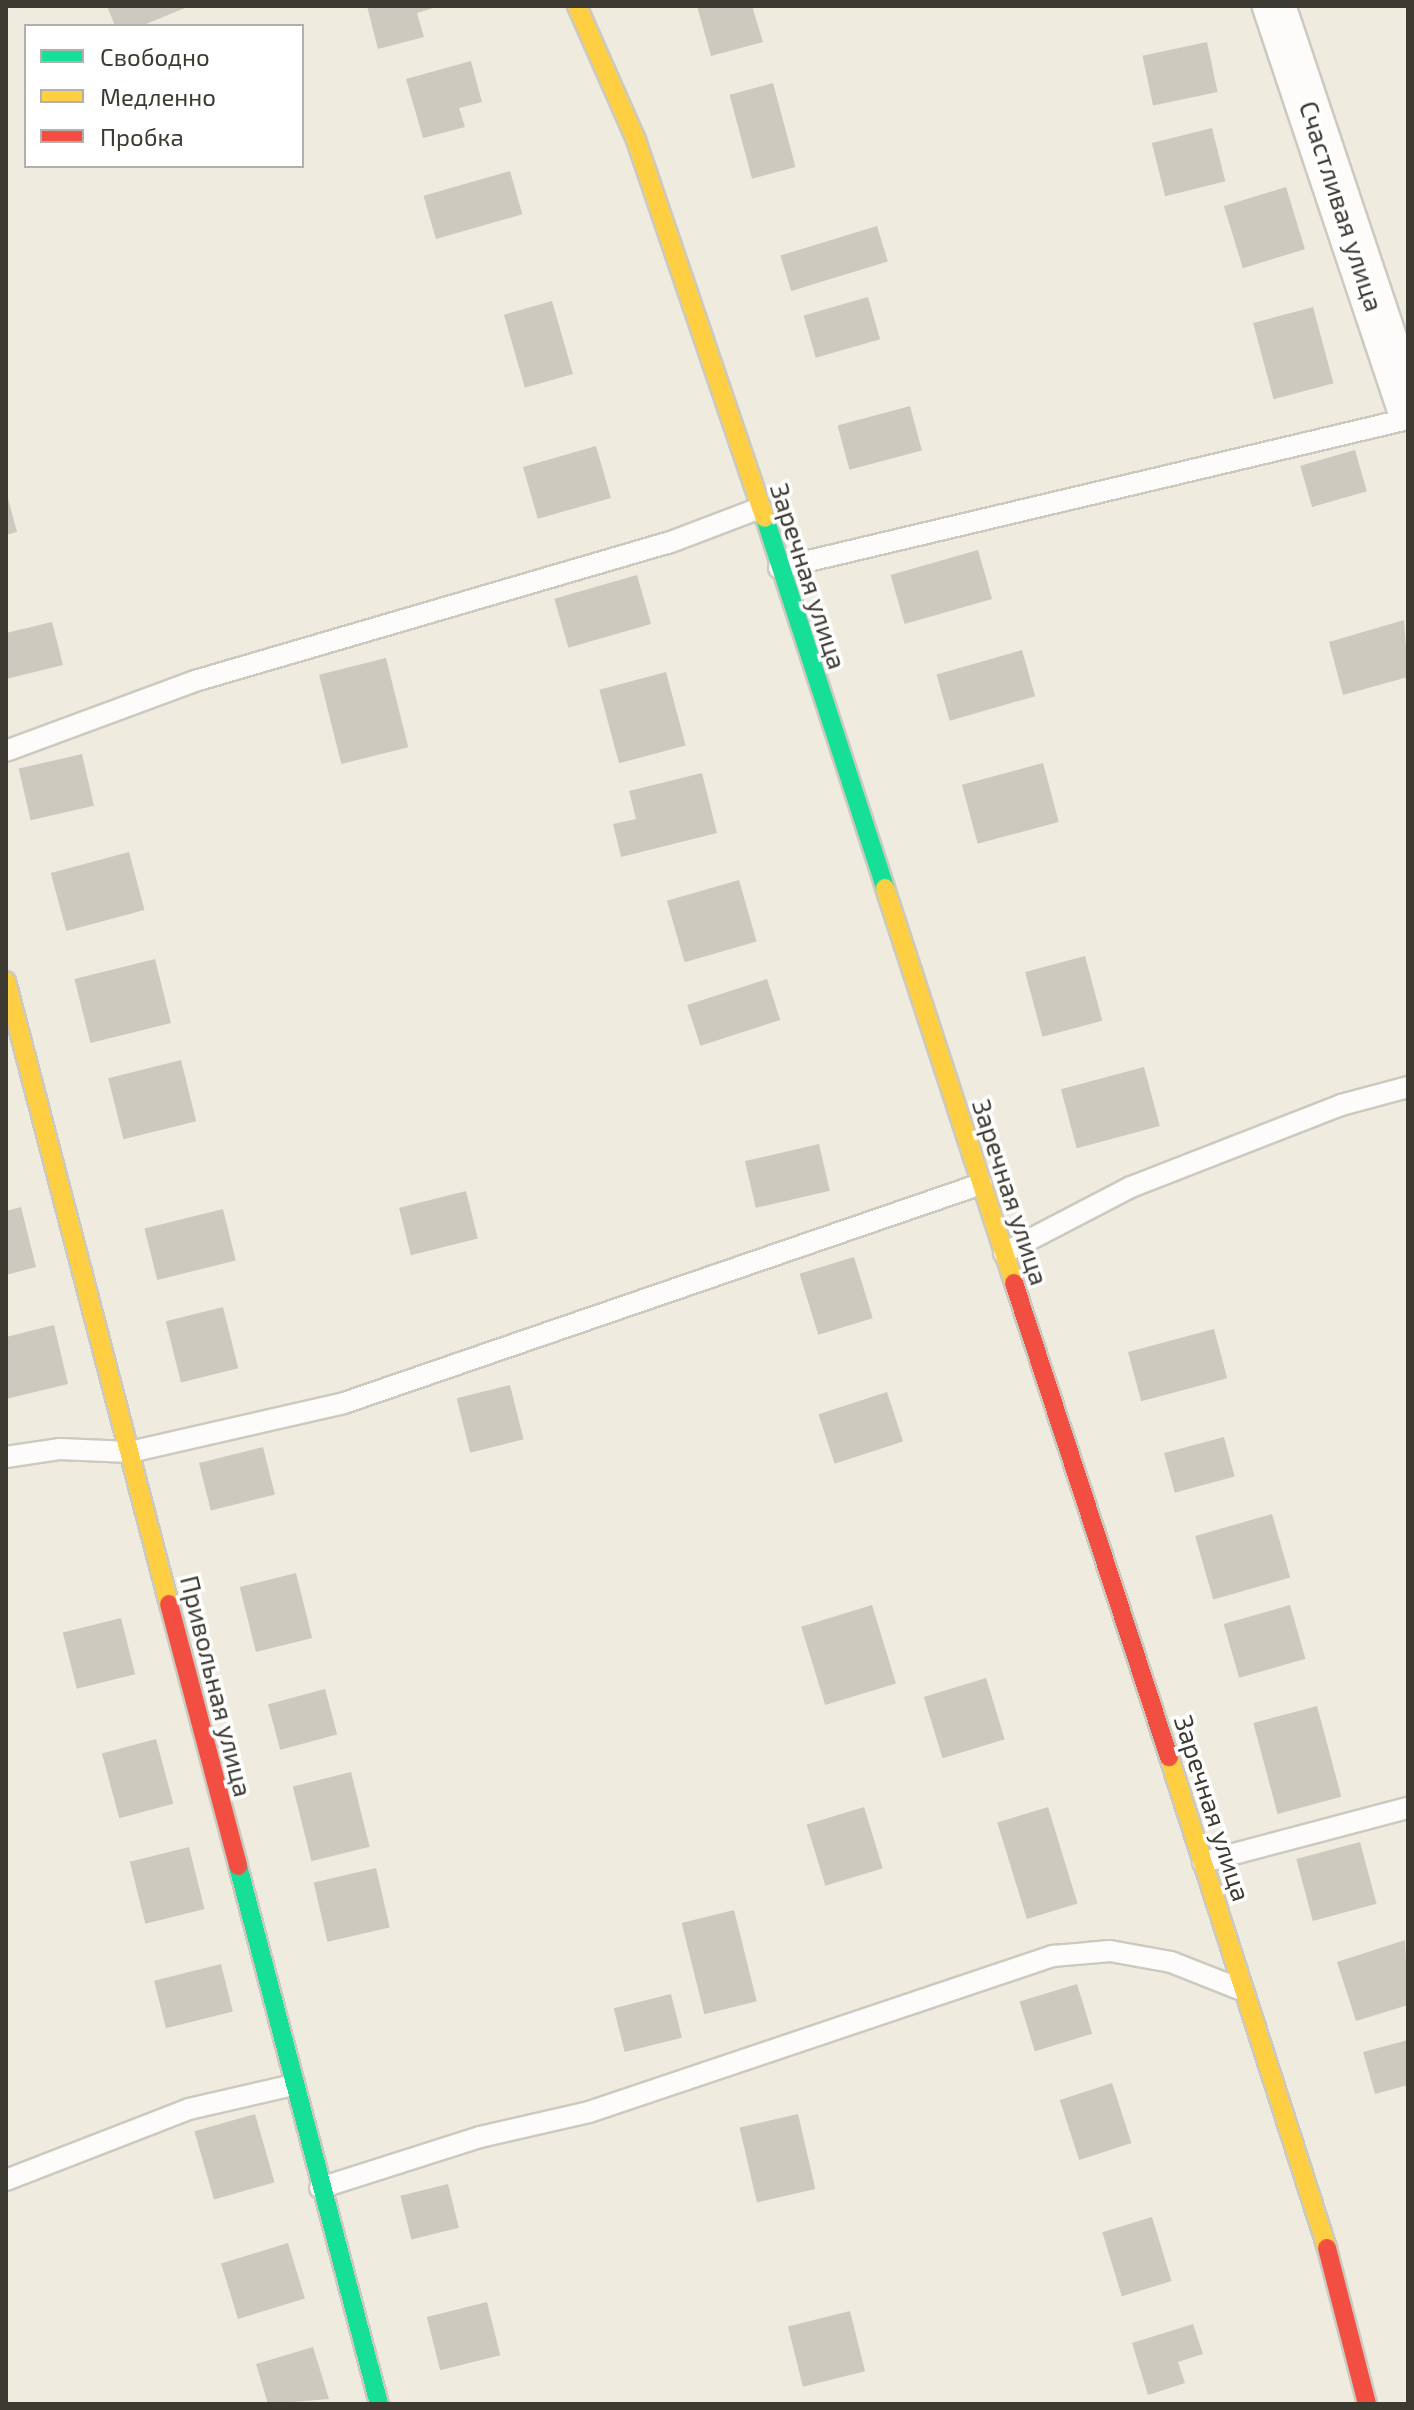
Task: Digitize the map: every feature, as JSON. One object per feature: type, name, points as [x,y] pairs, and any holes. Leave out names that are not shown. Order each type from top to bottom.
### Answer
[{"type":"street","name":"Заречная улица","points":[[577,6],[641,154],[760,508],[1321,2225],[1367,2404]]},
{"type":"street","name":"Счастливая улица","points":[[1274,6],[1408,407]]},
{"type":"street","name":"Привольная улица","points":[[6,981],[379,2404]]},
{"type":"lane","points":[[779,568],[1408,419]]},
{"type":"lane","points":[[6,751],[195,681],[668,543],[760,508]]},
{"type":"lane","points":[[1004,1253],[1131,1187],[1341,1105],[1408,1087]]},
{"type":"lane","points":[[6,1457],[60,1449],[130,1452],[344,1403],[981,1184]]},
{"type":"lane","points":[[1203,1862],[1408,1808]]},
{"type":"lane","points":[[320,2188],[480,2137],[589,2112],[1053,1956],[1110,1951],[1171,1962],[1246,1991]]},
{"type":"lane","points":[[6,2180],[189,2109],[293,2085]]},
{"type":"building","points":[[107,6],[190,6],[146,24],[114,24]]},
{"type":"building","points":[[367,6],[437,7],[417,13],[424,37],[378,49]]},
{"type":"building","points":[[697,6],[752,6],[763,42],[711,56]]},
{"type":"building","points":[[1207,42],[1218,92],[1153,106],[1142,56]]},
{"type":"building","points":[[471,61],[482,102],[459,108],[465,127],[423,138],[406,79]]},
{"type":"building","points":[[773,83],[796,167],[752,179],[730,95]]},
{"type":"building","points":[[1212,128],[1225,181],[1165,196],[1152,143]]},
{"type":"building","points":[[510,171],[522,214],[436,239],[423,196]]},
{"type":"building","points":[[1286,187],[1305,249],[1243,268],[1224,206]]},
{"type":"building","points":[[877,226],[888,261],[791,291],[780,256]]},
{"type":"building","points":[[868,297],[880,339],[816,358],[804,315]]},
{"type":"building","points":[[552,301],[573,374],[525,388],[504,315]]},
{"type":"building","points":[[1313,307],[1333,383],[1274,399],[1253,323]]},
{"type":"building","points":[[910,406],[922,450],[849,470],[838,425]]},
{"type":"building","points":[[596,446],[611,498],[538,519],[523,467]]},
{"type":"building","points":[[1355,450],[1367,491],[1312,507],[1300,466]]},
{"type":"building","points":[[6,491],[17,532],[6,535]]},
{"type":"building","points":[[978,550],[992,599],[905,624],[891,575]]},
{"type":"building","points":[[637,575],[651,624],[568,648],[554,599]]},
{"type":"building","points":[[1404,620],[1408,677],[1343,695],[1329,642]]},
{"type":"building","points":[[52,622],[63,665],[6,679],[6,633]]},
{"type":"building","points":[[1022,650],[1035,696],[950,721],[936,675]]},
{"type":"building","points":[[386,658],[408,747],[341,764],[319,675]]},
{"type":"building","points":[[666,672],[686,745],[619,763],[599,690]]},
{"type":"building","points":[[82,754],[94,806],[31,820],[19,769]]},
{"type":"building","points":[[1043,763],[1059,822],[978,844],[962,785]]},
{"type":"building","points":[[702,773],[717,833],[621,857],[613,824],[636,819],[629,791]]},
{"type":"building","points":[[129,852],[145,910],[66,931],[51,873]]},
{"type":"building","points":[[739,880],[757,942],[685,962],[667,901]]},
{"type":"building","points":[[1085,956],[1102,1021],[1042,1037],[1025,972]]},
{"type":"building","points":[[155,959],[171,1023],[90,1043],[74,979]]},
{"type":"building","points":[[767,979],[780,1020],[700,1046],[687,1005]]},
{"type":"building","points":[[181,1060],[196,1121],[123,1139],[108,1078]]},
{"type":"building","points":[[1144,1067],[1160,1126],[1077,1148],[1061,1089]]},
{"type":"building","points":[[819,1144],[830,1191],[756,1208],[745,1161]]},
{"type":"building","points":[[466,1191],[478,1239],[411,1255],[399,1208]]},
{"type":"building","points":[[21,1207],[36,1267],[6,1275],[6,1211]]},
{"type":"building","points":[[223,1209],[236,1260],[157,1280],[144,1229]]},
{"type":"building","points":[[854,1257],[873,1318],[818,1335],[799,1274]]},
{"type":"building","points":[[223,1307],[238,1368],[181,1382],[166,1321]]},
{"type":"building","points":[[54,1325],[68,1384],[6,1399],[6,1337]]},
{"type":"building","points":[[1214,1329],[1227,1378],[1141,1401],[1128,1352]]},
{"type":"building","points":[[510,1385],[524,1439],[470,1453],[457,1398]]},
{"type":"building","points":[[887,1392],[903,1441],[835,1464],[819,1414]]},
{"type":"building","points":[[1224,1437],[1235,1477],[1175,1493],[1164,1453]]},
{"type":"building","points":[[263,1447],[275,1495],[211,1511],[199,1463]]},
{"type":"building","points":[[1272,1514],[1290,1577],[1213,1599],[1195,1536]]},
{"type":"building","points":[[296,1573],[312,1638],[256,1652],[240,1587]]},
{"type":"building","points":[[872,1605],[896,1683],[825,1705],[801,1627]]},
{"type":"building","points":[[1290,1605],[1305,1659],[1239,1678],[1224,1624]]},
{"type":"building","points":[[121,1618],[135,1674],[77,1689],[63,1633]]},
{"type":"building","points":[[986,1678],[1005,1739],[943,1758],[924,1697]]},
{"type":"building","points":[[325,1689],[337,1734],[280,1750],[268,1704]]},
{"type":"building","points":[[1317,1706],[1341,1797],[1278,1814],[1253,1723]]},
{"type":"building","points":[[156,1739],[173,1804],[119,1818],[102,1753]]},
{"type":"building","points":[[351,1772],[370,1847],[311,1861],[293,1787]]},
{"type":"building","points":[[864,1807],[883,1868],[825,1886],[807,1825]]},
{"type":"building","points":[[1048,1807],[1078,1904],[1027,1919],[997,1822]]},
{"type":"building","points":[[1360,1842],[1377,1904],[1313,1921],[1296,1859]]},
{"type":"building","points":[[189,1847],[204,1909],[145,1924],[130,1862]]},
{"type":"building","points":[[376,1868],[390,1927],[327,1942],[314,1882]]},
{"type":"building","points":[[734,1910],[757,2001],[704,2014],[682,1923]]},
{"type":"building","points":[[1405,1940],[1408,2005],[1356,2021],[1337,1962]]},
{"type":"building","points":[[221,1964],[233,2012],[166,2028],[154,1981]]},
{"type":"building","points":[[1077,1984],[1092,2034],[1035,2051],[1020,2002]]},
{"type":"building","points":[[671,1994],[682,2038],[625,2052],[614,2008]]},
{"type":"building","points":[[1408,2040],[1408,2085],[1375,2094],[1363,2052]]},
{"type":"building","points":[[1112,2083],[1131,2143],[1079,2160],[1060,2100]]},
{"type":"building","points":[[255,2114],[275,2182],[214,2200],[194,2131]]},
{"type":"building","points":[[798,2114],[815,2189],[757,2203],[740,2127]]},
{"type":"building","points":[[448,2184],[459,2228],[411,2240],[400,2196]]},
{"type":"building","points":[[1152,2217],[1172,2281],[1122,2296],[1102,2232]]},
{"type":"building","points":[[288,2243],[305,2298],[238,2319],[221,2263]]},
{"type":"building","points":[[487,2302],[500,2355],[440,2370],[427,2317]]},
{"type":"building","points":[[850,2311],[865,2371],[803,2387],[788,2326]]},
{"type":"building","points":[[1193,2324],[1203,2354],[1178,2362],[1185,2383],[1148,2395],[1132,2343]]},
{"type":"building","points":[[313,2347],[329,2399],[268,2404],[256,2364]]},
{"type":"traffic: fast","points":[[765,518],[885,888]]},
{"type":"traffic: fast","points":[[238,1866],[379,2404]]},
{"type":"traffic: slow","points":[[577,6],[636,140],[765,518]]},
{"type":"traffic: slow","points":[[885,888],[1014,1283]]},
{"type":"traffic: slow","points":[[6,981],[169,1604]]},
{"type":"traffic: slow","points":[[1169,1757],[1327,2248]]},
{"type":"traffic: jam","points":[[1014,1283],[1169,1757]]},
{"type":"traffic: jam","points":[[169,1604],[238,1866]]},
{"type":"traffic: jam","points":[[1327,2248],[1367,2404]]}]
